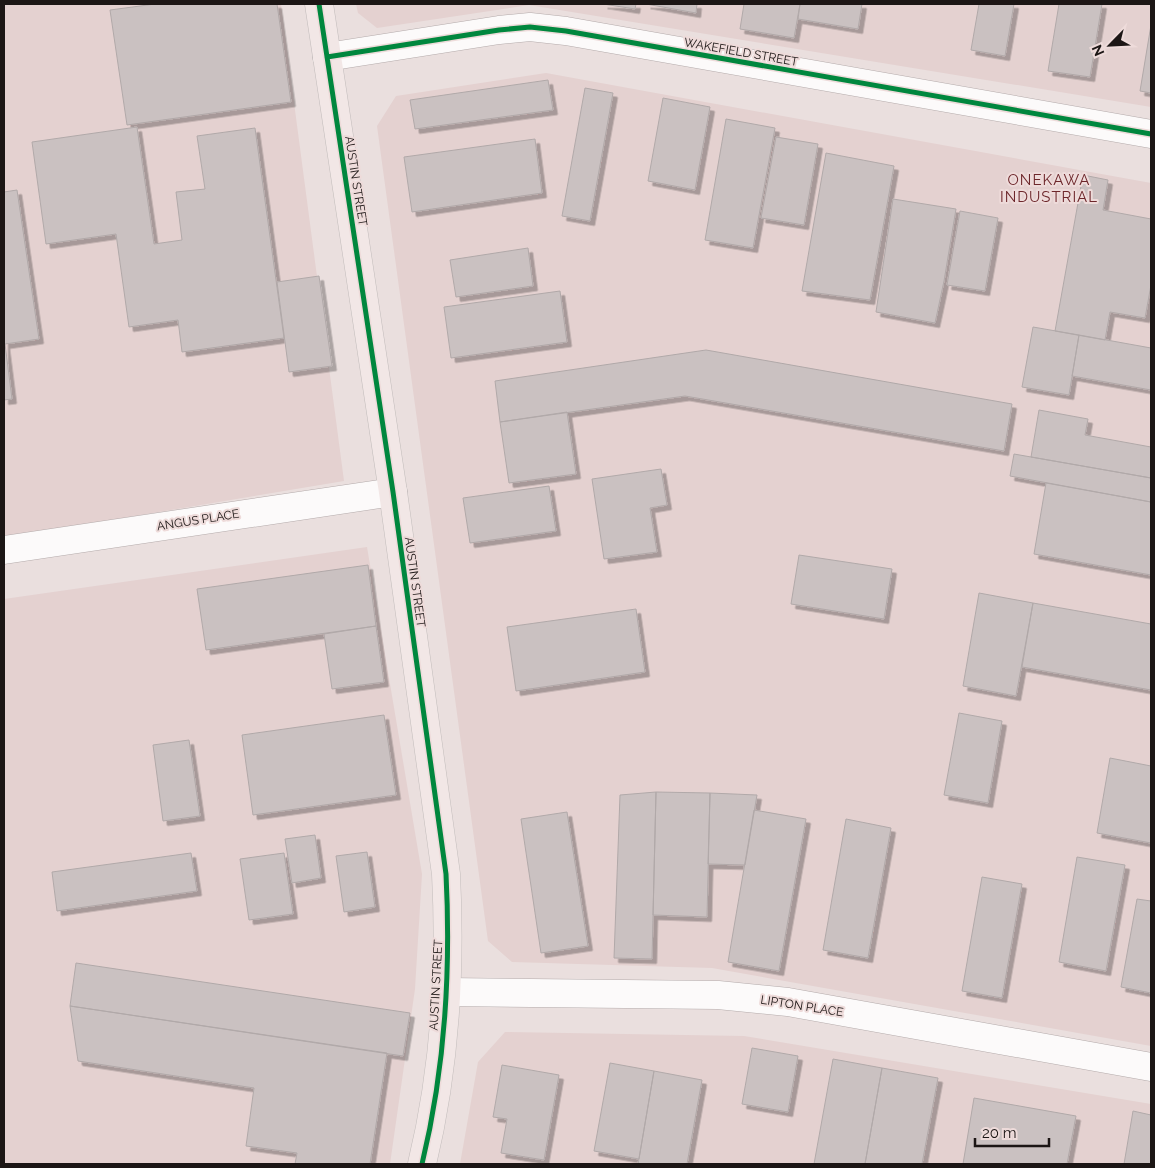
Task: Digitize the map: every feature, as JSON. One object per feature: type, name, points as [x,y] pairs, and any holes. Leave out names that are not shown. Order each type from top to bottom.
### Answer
[{"type":"main road","name":"AUSTIN STREET","points":[[319,4],[393,492],[446,874],[448,920],[447,992],[433,1121],[422,1164]]},
{"type":"street","name":"WAKEFIELD STREET","points":[[327,57],[499,30],[530,27],[566,31],[1151,134]]},
{"type":"street","name":"ANGUS PLACE","points":[[4,550],[393,492]]},
{"type":"street","name":"LIPTON PLACE","points":[[447,992],[718,995],[780,1002],[1151,1067]]},
{"type":"shaded area","points":[[4,4],[281,4],[344,481],[4,538]]},
{"type":"shaded area","points":[[356,4],[1151,4],[1151,107],[529,5],[377,28],[358,13]]},
{"type":"shaded area","points":[[546,73],[1151,183],[1151,1046],[712,968],[512,962],[488,941],[377,126],[396,96]]},
{"type":"shaded area","points":[[367,547],[422,874],[415,989],[390,1164],[4,1164],[4,599]]},
{"type":"shaded area","points":[[505,1032],[744,1036],[1151,1104],[1151,1164],[460,1164],[478,1062]]},
{"type":"building","points":[[155,4],[277,4],[291,102],[127,125],[110,10]]},
{"type":"building","points":[[603,4],[636,4],[635,9]]},
{"type":"building","points":[[646,4],[697,4],[696,13]]},
{"type":"building","points":[[744,4],[800,4],[794,38],[740,29]]},
{"type":"building","points":[[800,4],[862,4],[858,29],[798,19]]},
{"type":"building","points":[[979,4],[1014,4],[1005,56],[971,50]]},
{"type":"building","points":[[1059,4],[1102,4],[1090,77],[1048,71]]},
{"type":"building","points":[[1151,25],[1151,93],[1140,91]]},
{"type":"building","points":[[548,80],[553,110],[415,129],[410,100]]},
{"type":"building","points":[[585,88],[613,93],[590,221],[562,216]]},
{"type":"building","points":[[663,98],[710,107],[695,190],[648,181]]},
{"type":"building","points":[[726,119],[775,128],[753,248],[705,240]]},
{"type":"building","points":[[137,127],[154,244],[182,240],[176,192],[205,189],[197,136],[255,128],[284,338],[182,352],[178,320],[129,327],[116,234],[46,244],[32,142]]},
{"type":"building","points":[[776,137],[818,144],[804,225],[761,218]]},
{"type":"building","points":[[535,139],[542,193],[412,212],[404,157]]},
{"type":"building","points":[[826,153],[894,166],[870,300],[802,291]]},
{"type":"building","points":[[1083,175],[1108,180],[1103,210],[1151,219],[1151,285],[1145,318],[1110,312],[1105,340],[1055,331]]},
{"type":"building","points":[[17,190],[39,339],[5,344],[12,399],[4,400],[4,192]]},
{"type":"building","points":[[893,199],[956,209],[935,323],[876,312]]},
{"type":"building","points":[[960,211],[998,218],[985,291],[947,285]]},
{"type":"building","points":[[528,248],[533,286],[456,297],[450,260]]},
{"type":"building","points":[[319,276],[332,366],[289,372],[277,282]]},
{"type":"building","points":[[560,291],[567,342],[451,358],[444,307]]},
{"type":"building","points":[[1033,327],[1079,335],[1069,395],[1022,387]]},
{"type":"building","points":[[1079,335],[1151,348],[1151,390],[1072,376]]},
{"type":"building","points":[[706,350],[1012,404],[1004,451],[685,396],[500,422],[495,381]]},
{"type":"building","points":[[1039,410],[1088,419],[1085,435],[1151,447],[1151,478],[1031,457]]},
{"type":"building","points":[[567,412],[576,474],[509,483],[500,422]]},
{"type":"building","points":[[1014,454],[1151,478],[1151,502],[1010,476]]},
{"type":"building","points":[[661,469],[667,505],[650,508],[657,552],[604,559],[592,479]]},
{"type":"building","points":[[1046,483],[1151,502],[1151,575],[1034,554]]},
{"type":"building","points":[[549,486],[556,531],[470,543],[463,498]]},
{"type":"building","points":[[799,555],[892,569],[884,619],[791,604]]},
{"type":"building","points":[[368,565],[376,626],[206,650],[197,589]]},
{"type":"building","points":[[979,593],[1033,603],[1016,696],[963,686]]},
{"type":"building","points":[[1033,603],[1151,624],[1151,690],[1022,667]]},
{"type":"building","points":[[636,609],[645,672],[516,691],[507,627]]},
{"type":"building","points":[[376,626],[384,682],[332,689],[324,634]]},
{"type":"building","points":[[959,713],[1002,721],[988,803],[944,795]]},
{"type":"building","points":[[384,715],[396,795],[253,815],[242,735]]},
{"type":"building","points":[[189,740],[200,816],[163,821],[153,745]]},
{"type":"building","points":[[1110,758],[1151,766],[1151,843],[1097,833]]},
{"type":"building","points":[[656,792],[710,793],[707,917],[653,915]]},
{"type":"building","points":[[656,792],[652,959],[614,958],[620,795]]},
{"type":"building","points":[[710,793],[757,795],[745,865],[708,864]]},
{"type":"building","points":[[754,810],[806,819],[779,971],[728,962]]},
{"type":"building","points":[[567,812],[588,946],[541,953],[521,819]]},
{"type":"building","points":[[846,819],[891,828],[868,958],[823,950]]},
{"type":"building","points":[[315,835],[321,878],[292,883],[285,839]]},
{"type":"building","points":[[367,852],[375,907],[344,912],[336,856]]},
{"type":"building","points":[[191,853],[197,891],[57,911],[52,872]]},
{"type":"building","points":[[284,853],[293,914],[249,920],[240,859]]},
{"type":"building","points":[[1077,857],[1125,865],[1106,971],[1059,962]]},
{"type":"building","points":[[982,877],[1022,884],[1002,998],[962,991]]},
{"type":"building","points":[[1137,899],[1151,901],[1151,993],[1121,987]]},
{"type":"building","points":[[76,963],[410,1013],[403,1056],[70,1006]]},
{"type":"building","points":[[70,1006],[387,1053],[370,1164],[295,1164],[297,1153],[246,1146],[254,1088],[78,1061]]},
{"type":"building","points":[[752,1048],[798,1056],[788,1112],[742,1104]]},
{"type":"building","points":[[833,1059],[882,1068],[865,1164],[814,1164]]},
{"type":"building","points":[[610,1063],[654,1071],[639,1159],[594,1151]]},
{"type":"building","points":[[502,1065],[559,1075],[544,1160],[501,1153],[507,1119],[493,1117]]},
{"type":"building","points":[[882,1068],[938,1078],[922,1164],[865,1164]]},
{"type":"building","points":[[654,1071],[702,1080],[687,1164],[638,1164]]},
{"type":"building","points":[[974,1098],[1076,1116],[1067,1164],[963,1164]]},
{"type":"building","points":[[1133,1111],[1151,1115],[1151,1164],[1124,1164]]},
{"type":"cycle path","points":[[319,4],[393,492],[446,874],[447,984],[441,1056],[430,1128],[422,1164]]},
{"type":"cycle path","points":[[327,57],[499,30],[530,27],[566,31],[1151,134]]},
{"type":"district","name":"ONEKAWA INDUSTRIAL","points":[[1049,188]]}]
